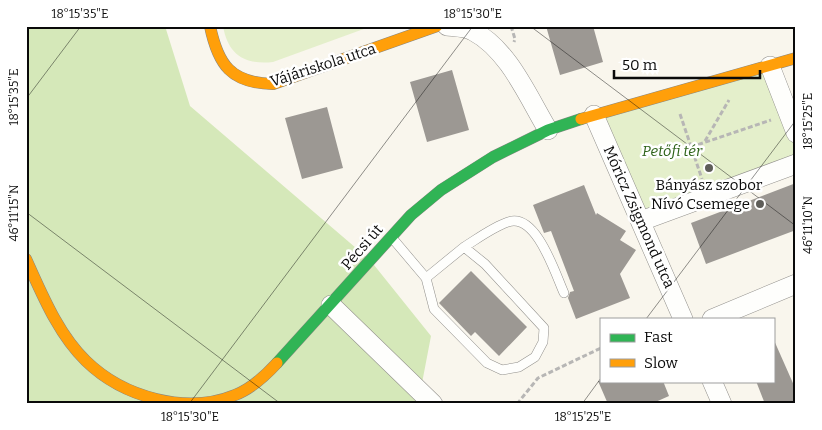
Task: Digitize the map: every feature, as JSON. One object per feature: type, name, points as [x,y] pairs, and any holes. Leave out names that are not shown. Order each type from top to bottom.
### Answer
[{"type":"main road","name":"Vájáriskola utca","points":[[210,26],[216,52],[227,69],[241,79],[257,84],[273,84],[437,26]]},
{"type":"main road","name":"Pécsi út","points":[[26,259],[47,305],[72,344],[92,366],[118,383],[146,396],[187,404],[213,402],[236,395],[252,385],[274,366],[411,215],[442,190],[493,157],[548,130],[594,114],[796,58]]},
{"type":"street","points":[[446,26],[472,30],[496,50],[506,61],[548,130]]},
{"type":"street","points":[[770,66],[796,133]]},
{"type":"street","name":"Móricz Zsigmond utca","points":[[594,114],[684,318]]},
{"type":"street","points":[[641,221],[796,164]]},
{"type":"street","points":[[714,318],[796,284]]},
{"type":"street","points":[[331,305],[433,404]]},
{"type":"street","points":[[712,382],[722,404]]},
{"type":"lane","points":[[426,278],[464,247],[508,222],[519,221],[528,225],[540,241],[564,293]]},
{"type":"lane","points":[[390,236],[426,278],[434,309],[469,347],[487,363],[502,370],[519,368],[535,357],[543,342],[544,328],[485,264],[464,247]]},
{"type":"path","points":[[673,93],[708,196]]},
{"type":"path","points":[[705,142],[729,100]]},
{"type":"path","points":[[691,147],[788,114]]},
{"type":"path","points":[[517,404],[538,378],[600,348]]},
{"type":"green space","points":[[26,26],[165,26],[190,106],[370,260],[431,336],[418,404],[26,404]]},
{"type":"green space","points":[[223,26],[372,26],[273,62],[263,63],[246,60],[239,56],[229,44]]},
{"type":"green space","name":"Petőfi tér","points":[[770,66],[796,133],[796,164],[641,221],[594,115]]},
{"type":"building","points":[[546,26],[593,26],[603,62],[560,75]]},
{"type":"building","points":[[452,70],[469,130],[427,142],[410,82]]},
{"type":"building","points":[[327,107],[343,168],[302,179],[285,118]]},
{"type":"building","points":[[796,183],[796,230],[706,264],[691,223]]},
{"type":"building","points":[[584,185],[596,215],[597,213],[626,231],[620,240],[636,250],[620,274],[630,298],[576,319],[568,298],[570,292],[574,291],[551,231],[544,233],[533,205]]},
{"type":"building","points":[[471,271],[527,327],[499,356],[475,332],[471,336],[439,303]]},
{"type":"building","points":[[774,340],[796,390],[796,404],[765,404],[756,382],[774,382]]},
{"type":"building","points":[[598,381],[663,382],[669,396],[651,404],[608,404]]},
{"type":"traffic: fast","points":[[277,363],[411,215],[441,190],[493,157],[548,130],[581,119]]},
{"type":"traffic: slow","points":[[210,26],[217,51],[229,69],[247,80],[273,84],[437,26]]},
{"type":"traffic: slow","points":[[581,119],[796,58]]},
{"type":"traffic: slow","points":[[26,259],[59,326],[76,350],[101,374],[136,393],[176,403],[216,401],[247,389],[277,363]]},
{"type":"place","name":"Bányász szobor","points":[[709,168]]},
{"type":"place","name":"Nívó Csemege","points":[[760,204]]}]
